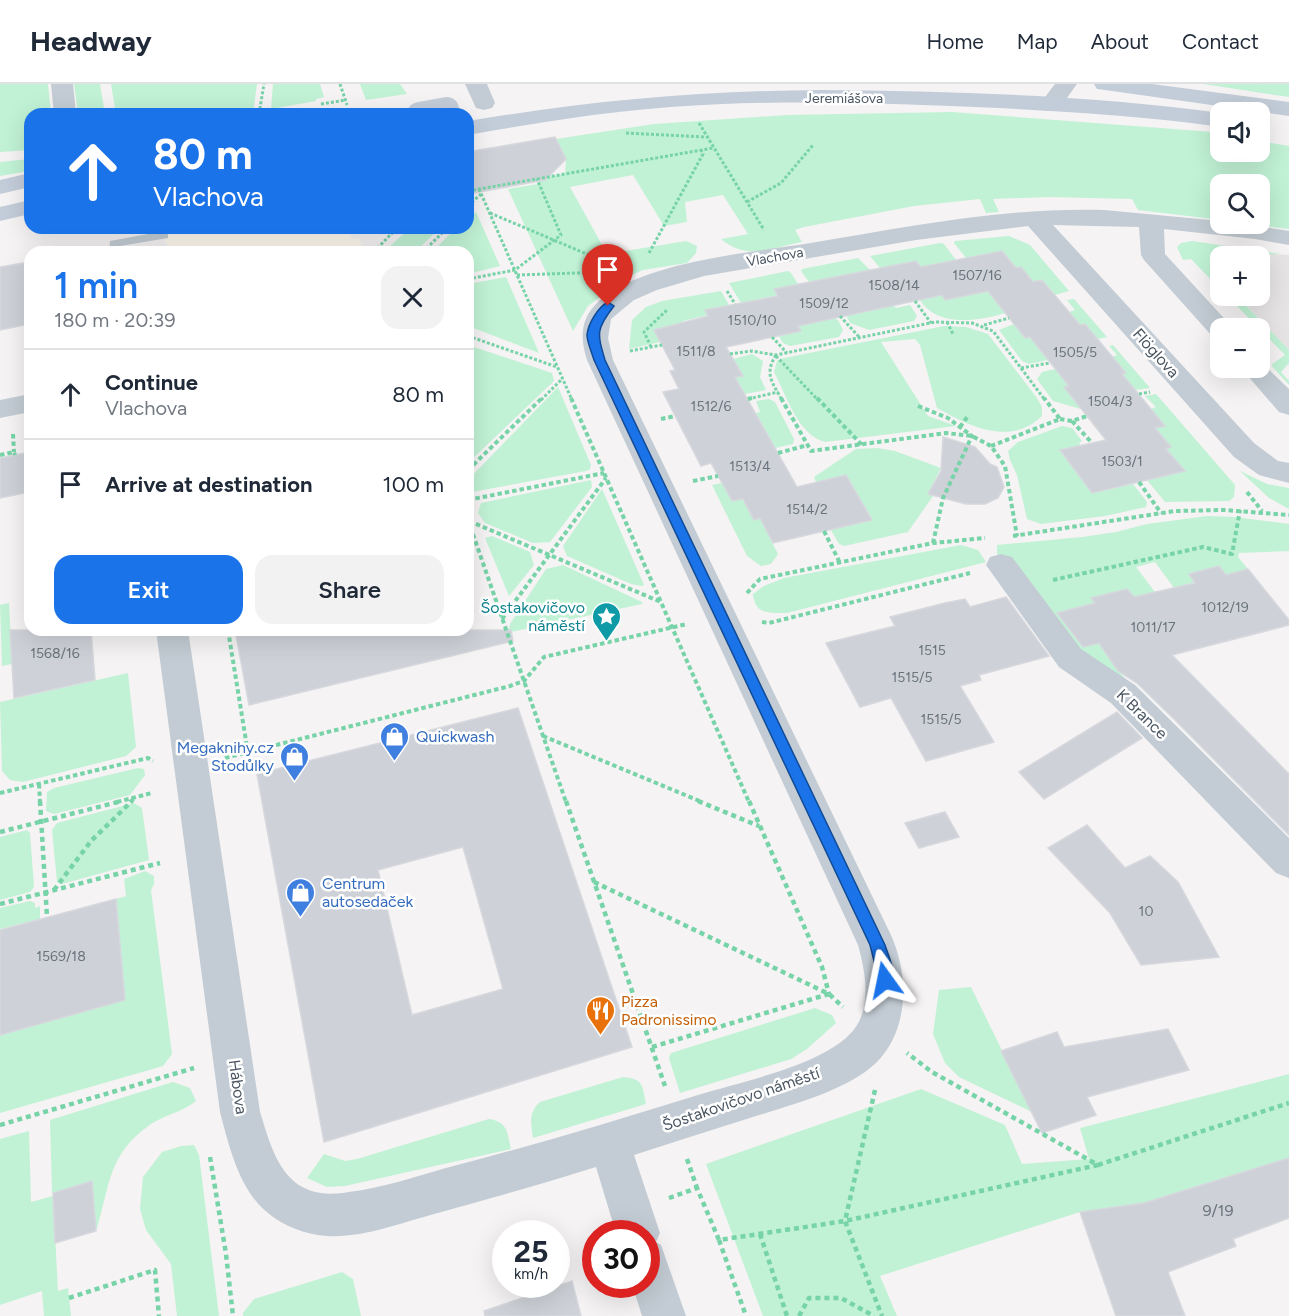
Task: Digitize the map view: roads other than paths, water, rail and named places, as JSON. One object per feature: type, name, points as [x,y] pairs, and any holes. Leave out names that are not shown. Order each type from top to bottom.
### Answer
[{"type":"main road","points":[[549,94],[627,84]]},
{"type":"main road","points":[[1105,84],[1171,91],[1276,121]]},
{"type":"main road","name":"Jeremiášova","points":[[474,127],[524,118],[698,99],[1046,94],[1210,118]]},
{"type":"main road","points":[[450,108],[488,96]]},
{"type":"main road","points":[[0,187],[24,181]]},
{"type":"main road","points":[[0,214],[24,208]]},
{"type":"street","points":[[62,84],[64,108]]},
{"type":"street","points":[[1046,94],[1066,84]]},
{"type":"street","points":[[1144,84],[1171,91]]},
{"type":"street","name":"Vlachova","points":[[722,616],[600,360],[592,336],[600,315],[608,306],[644,285],[670,277],[974,223],[1034,218],[1092,217],[1150,221],[1289,238]]},
{"type":"street","name":"Flöglova","points":[[1034,218],[1244,450],[1269,468],[1289,473]]},
{"type":"street","points":[[1150,221],[1153,255],[1210,318]]},
{"type":"street","points":[[1263,378],[1289,406]]},
{"type":"street","points":[[0,409],[24,404]]},
{"type":"street","name":"K Brance","points":[[1001,546],[1070,658],[1123,694],[1289,862]]},
{"type":"street","name":"Šostakovičovo náměstí","points":[[609,1144],[807,1080],[850,1058],[864,1048],[883,1012],[886,992],[885,968],[877,945],[722,616]]},
{"type":"street","name":"Hábova","points":[[173,636],[240,1112],[259,1170],[278,1192],[297,1208],[324,1215],[357,1213],[530,1168],[609,1144]]},
{"type":"street","points":[[609,1144],[634,1220]]},
{"type":"street","points":[[658,1298],[664,1316]]},
{"type":"lane","points":[[114,246],[114,244],[164,235]]},
{"type":"place","name":"Šostakovičovo náměstí","points":[[606,642]]},
{"type":"place","name":"Quickwash","points":[[395,762]]},
{"type":"place","name":"Megaknihy.cz Stodůlky","points":[[295,782]]},
{"type":"place","name":"Centrum autosedaček","points":[[301,918]]},
{"type":"place","name":"Pizza Padronissimo","points":[[600,1036]]}]
